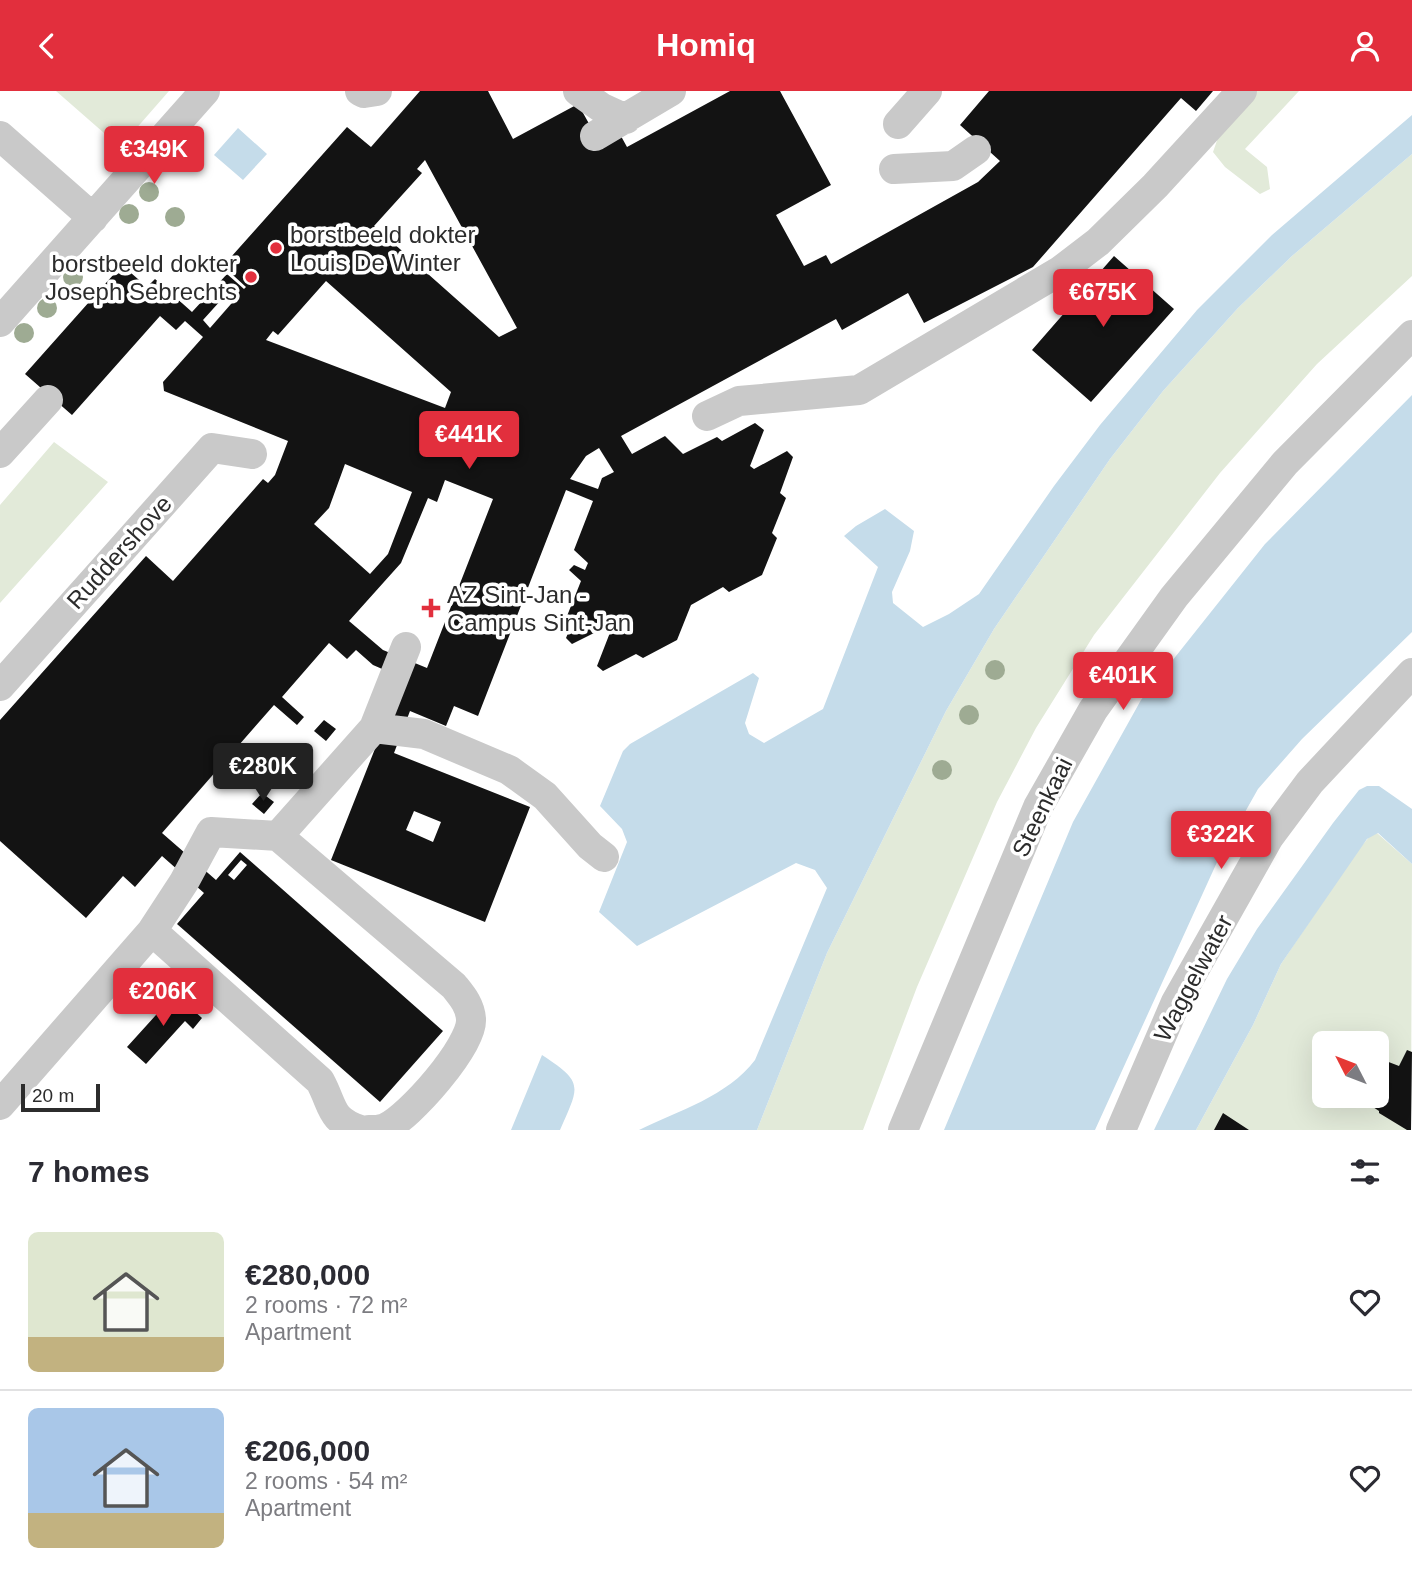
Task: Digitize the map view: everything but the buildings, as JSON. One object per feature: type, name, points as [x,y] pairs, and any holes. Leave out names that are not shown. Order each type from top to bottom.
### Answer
[{"type":"street","points":[[0,322],[205,91]]},
{"type":"street","points":[[360,91],[377,91]]},
{"type":"street","points":[[578,91],[602,109],[626,119]]},
{"type":"street","points":[[595,136],[671,91]]},
{"type":"street","points":[[898,124],[927,91]]},
{"type":"street","points":[[707,416],[739,401],[859,390],[1060,271],[1098,242],[1127,214],[1242,91]]},
{"type":"street","points":[[0,136],[93,218]]},
{"type":"street","points":[[894,169],[953,166],[976,150]]},
{"type":"street","name":"Steenkaai","points":[[903,1130],[1038,807],[1093,710],[1174,597],[1285,463],[1412,335]]},
{"type":"street","points":[[0,453],[48,400]]},
{"type":"street","name":"Ruddershove","points":[[0,686],[212,448],[252,454]]},
{"type":"street","points":[[278,836],[374,728],[406,647]]},
{"type":"street","name":"Waggelwater","points":[[1121,1130],[1176,1002],[1269,837],[1310,782],[1412,673]]},
{"type":"street","points":[[374,728],[424,734],[509,770],[545,796],[590,846],[604,857]]},
{"type":"street","points":[[0,1105],[152,931],[184,882],[211,832],[278,836],[454,986],[466,1002],[472,1021],[462,1046],[432,1087],[402,1117],[384,1129],[369,1130]]},
{"type":"street","points":[[152,931],[320,1081],[332,1111],[344,1124],[360,1130]]},
{"type":"green space","points":[[56,91],[169,91],[120,147]]},
{"type":"green space","points":[[1255,91],[1299,91],[1245,149],[1267,167],[1270,189],[1260,194],[1225,167],[1213,152],[1221,129]]},
{"type":"green space","points":[[1412,154],[1412,276],[1317,364],[1220,473],[1094,635],[1036,728],[997,802],[917,987],[863,1130],[757,1130],[827,953],[946,711],[994,629],[1110,459],[1163,391],[1238,308],[1292,256]]},
{"type":"green space","points":[[54,442],[108,482],[0,603],[0,505]]},
{"type":"green space","points":[[1377,833],[1412,864],[1411,1130],[1196,1130],[1253,1025],[1281,964],[1357,851],[1371,835]]},
{"type":"water","points":[[1412,115],[1412,154],[1292,256],[1238,308],[1163,391],[1110,459],[994,629],[946,711],[827,953],[757,1130],[639,1130],[717,1093],[744,1073],[755,1060],[827,888],[815,870],[796,863],[637,946],[599,912],[627,842],[622,829],[600,806],[623,751],[630,744],[753,673],[759,678],[745,723],[749,734],[764,743],[823,709],[878,567],[844,536],[885,509],[914,531],[910,551],[892,592],[893,603],[923,627],[979,594],[1100,425],[1197,310],[1272,235]]},
{"type":"water","points":[[238,128],[267,154],[243,180],[214,155]]},
{"type":"water","points":[[1412,395],[1412,632],[1302,739],[1258,789],[1218,860],[1095,1130],[944,1130],[1073,822],[1141,700],[1265,544]]},
{"type":"water","points":[[1367,786],[1379,786],[1412,809],[1412,864],[1378,833],[1367,839],[1281,964],[1253,1025],[1196,1130],[1154,1130],[1227,979],[1257,929],[1333,823],[1359,790]]},
{"type":"water","points":[[542,1055],[572,1079],[574,1094],[571,1104],[560,1130],[511,1130]]},
{"type":"place","name":"borstbeeld dokter Louis De Winter","points":[[276,248]]},
{"type":"place","name":"borstbeeld dokter Joseph Sebrechts","points":[[251,277]]},
{"type":"place","name":"AZ Sint-Jan - Campus Sint-Jan","points":[[431,608]]}]
